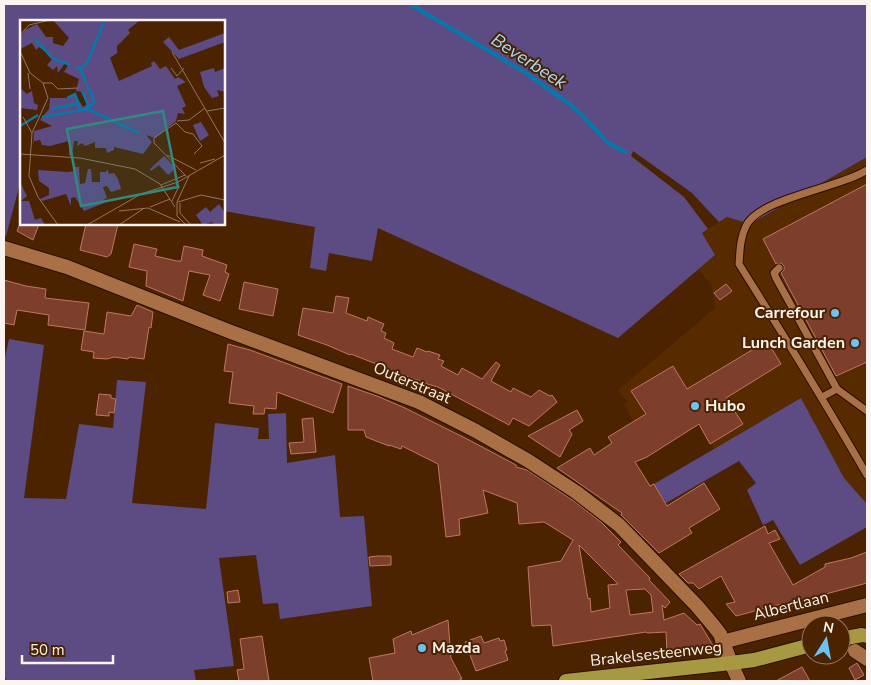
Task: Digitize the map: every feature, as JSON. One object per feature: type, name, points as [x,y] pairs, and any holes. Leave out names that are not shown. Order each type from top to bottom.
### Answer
[{"type":"main road","points":[[851,637],[867,636]]},
{"type":"main road","points":[[731,663],[757,659],[801,648]]},
{"type":"main road","name":"Brakelsesteenweg","points":[[566,681],[634,678],[731,663]]},
{"type":"street","name":"Outerstraat","points":[[4,248],[66,267],[231,332],[419,402],[527,460],[576,492],[619,525],[697,606],[720,634],[731,663]]},
{"type":"street","name":"Albertlaan","points":[[722,642],[867,605]]},
{"type":"street","points":[[855,651],[867,659]]},
{"type":"street","name":"Brakelsesteenweg","points":[[731,663],[739,681]]},
{"type":"lane","points":[[867,170],[856,177],[786,199],[754,215],[746,224],[740,242],[739,264],[822,397],[867,475]]},
{"type":"lane","points":[[778,268],[774,273],[776,278],[837,389],[867,411]]},
{"type":"lane","points":[[822,397],[837,389]]},
{"type":"shaded area","points":[[4,4],[867,4],[867,157],[750,224],[727,217],[719,222],[692,193],[633,151],[631,156],[684,197],[708,229],[702,233],[715,255],[618,338],[378,228],[372,261],[329,253],[326,271],[310,268],[315,227],[225,211],[225,20],[20,20],[20,184],[6,236],[4,235]]},
{"type":"shaded area","points":[[867,157],[867,504],[844,478],[801,398],[714,449],[699,424],[647,457],[626,466],[634,422],[624,404],[628,402],[618,390],[715,308],[711,284],[698,270],[715,255],[702,233],[727,217],[751,224]]},
{"type":"shaded area","points":[[9,339],[44,345],[24,498],[66,499],[79,424],[113,428],[117,380],[146,382],[132,503],[206,509],[215,423],[259,428],[258,439],[269,439],[268,414],[286,413],[287,463],[335,455],[340,517],[364,516],[372,606],[280,619],[278,603],[263,604],[256,555],[219,558],[234,666],[194,670],[196,681],[6,681],[4,671],[4,362]]},
{"type":"shaded area","points":[[801,398],[844,478],[867,504],[867,527],[800,565],[773,520],[763,525],[747,490],[756,483],[739,461],[666,503],[654,484]]},
{"type":"building","name":"Carrefour","points":[[867,184],[867,362],[836,376],[781,273],[784,270],[784,266],[781,263],[776,264],[763,239]]},
{"type":"building","points":[[20,224],[39,225],[33,240],[17,231]]},
{"type":"building","points":[[86,225],[118,225],[111,254],[107,257],[80,250]]},
{"type":"building","points":[[134,244],[157,249],[155,256],[177,261],[181,261],[184,246],[203,250],[202,256],[227,265],[225,272],[229,274],[220,301],[203,295],[210,275],[189,271],[183,301],[146,286],[147,271],[129,267]]},
{"type":"building","points":[[4,280],[46,289],[45,298],[89,303],[85,330],[48,325],[49,315],[17,310],[14,325],[4,323]]},
{"type":"building","points":[[244,282],[278,289],[273,316],[239,309]]},
{"type":"building","points":[[726,284],[732,291],[720,300],[714,293]]},
{"type":"building","points":[[336,296],[349,298],[346,313],[367,321],[368,317],[384,324],[381,331],[386,333],[384,338],[394,343],[392,349],[413,357],[417,348],[440,355],[438,359],[444,361],[441,366],[458,375],[462,368],[482,379],[496,362],[500,365],[491,381],[511,392],[513,388],[531,397],[539,390],[550,396],[552,395],[557,402],[529,426],[513,418],[509,425],[438,387],[298,335],[303,308],[333,313]]},
{"type":"building","points":[[137,305],[153,312],[144,359],[129,357],[128,359],[114,357],[107,359],[93,358],[94,352],[81,350],[84,331],[104,334],[107,312],[131,316]]},
{"type":"building","points":[[767,341],[781,364],[726,398],[743,424],[710,444],[699,424],[647,457],[635,462],[650,486],[654,484],[667,506],[704,483],[720,509],[689,528],[692,533],[659,553],[621,515],[622,513],[557,468],[590,448],[594,455],[612,443],[608,437],[646,414],[631,391],[673,366],[687,389]]},
{"type":"building","points":[[228,344],[250,350],[342,384],[333,413],[277,392],[276,409],[265,408],[264,414],[253,414],[254,406],[229,403],[233,372],[224,371]]},
{"type":"building","points":[[348,386],[405,408],[469,440],[516,465],[516,467],[527,470],[574,501],[601,522],[621,542],[618,545],[670,602],[665,608],[662,605],[664,620],[684,613],[697,625],[700,624],[714,647],[667,651],[666,632],[646,632],[553,646],[551,625],[532,626],[528,567],[561,561],[573,540],[544,522],[519,524],[517,503],[483,490],[488,513],[459,519],[460,535],[446,537],[438,464],[402,446],[401,449],[389,446],[366,437],[364,430],[348,430]],"holes":[[[579,545],[618,584],[608,585],[610,608],[591,612]],[[645,589],[651,595],[653,612],[630,615],[626,590]]]},
{"type":"building","points":[[99,394],[111,395],[111,398],[116,399],[114,413],[109,412],[109,416],[96,415]]},
{"type":"building","points":[[577,410],[583,421],[569,430],[572,434],[560,457],[528,436]]},
{"type":"building","points":[[313,418],[316,452],[291,454],[289,443],[304,442],[302,419]]},
{"type":"building","points":[[765,526],[768,534],[775,530],[780,539],[769,543],[793,585],[825,567],[825,564],[867,552],[867,583],[807,599],[807,602],[782,609],[781,604],[736,616],[726,604],[735,602],[721,576],[699,589],[693,583],[688,583],[679,574]]},
{"type":"building","points":[[391,556],[391,565],[370,566],[369,557]]},
{"type":"building","points":[[238,590],[240,602],[228,603],[227,592]]},
{"type":"building","name":"Mazda","points":[[448,620],[451,658],[462,679],[460,679],[461,681],[373,681],[369,658],[395,653],[393,639],[411,631],[412,635]]},
{"type":"building","points":[[262,636],[269,681],[239,681],[237,670],[244,669],[240,639]]},
{"type":"building","points":[[481,636],[484,643],[499,638],[500,641],[504,640],[508,660],[476,671],[465,642]]},
{"type":"building","points":[[857,663],[864,675],[855,680],[849,668]]},
{"type":"building","points":[[802,667],[810,681],[776,681]]},
{"type":"waterway","name":"Beverbeek","points":[[410,4],[526,73],[567,102],[608,143],[625,152]]},
{"type":"place","name":"Carrefour","points":[[835,313]]},
{"type":"place","name":"Lunch Garden","points":[[855,343]]},
{"type":"place","name":"Hubo","points":[[695,406]]},
{"type":"place","name":"Mazda","points":[[422,648]]}]
